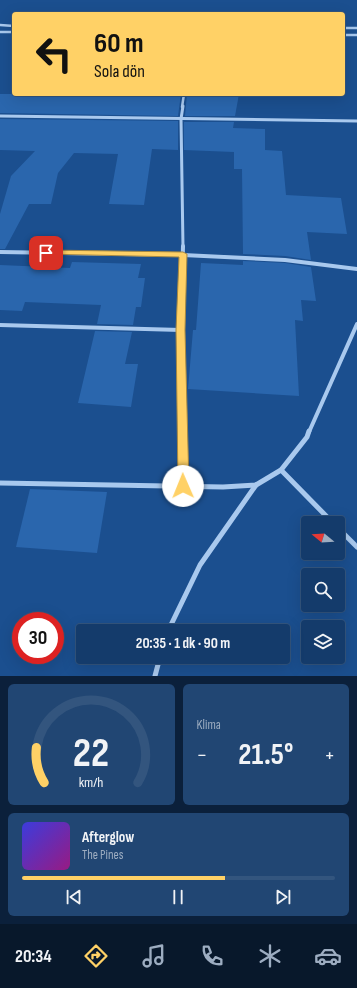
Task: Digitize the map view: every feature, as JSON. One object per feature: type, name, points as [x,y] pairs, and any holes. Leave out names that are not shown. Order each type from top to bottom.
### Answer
[{"type":"street","points":[[0,26],[12,26]]},
{"type":"street","points":[[345,28],[357,28]]},
{"type":"street","points":[[0,32],[12,32]]},
{"type":"street","points":[[345,35],[357,35]]},
{"type":"street","points":[[183,486],[181,330],[183,254],[181,119],[184,96]]},
{"type":"street","points":[[0,116],[357,121]]},
{"type":"street","points":[[0,252],[183,254],[285,260],[357,269]]},
{"type":"street","points":[[171,624],[200,565],[256,485],[281,470],[307,437],[357,324]]},
{"type":"street","points":[[0,325],[181,330]]},
{"type":"street","points":[[281,470],[326,516]]},
{"type":"street","points":[[0,483],[223,487],[256,485]]},
{"type":"street","points":[[345,535],[357,547]]},
{"type":"street","points":[[155,676],[158,664]]},
{"type":"building","points":[[0,94],[12,94],[12,96],[181,96],[178,116],[0,113]]},
{"type":"building","points":[[187,96],[239,96],[235,116],[185,116]]},
{"type":"building","points":[[0,119],[178,121],[178,150],[152,149],[144,205],[109,204],[118,154],[74,153],[58,173],[51,204],[29,204],[5,249],[0,249],[0,214],[11,176],[35,151],[0,150]]},
{"type":"building","points":[[184,122],[234,122],[233,128],[265,129],[265,150],[282,151],[286,195],[341,198],[347,234],[307,232],[311,260],[285,256],[243,254],[242,169],[234,169],[234,152],[184,150]]},
{"type":"building","points":[[243,261],[285,263],[311,267],[316,301],[301,300],[303,321],[295,320],[299,396],[188,389],[193,330],[196,330],[201,263],[243,265]]},
{"type":"building","points":[[72,262],[141,264],[138,278],[145,278],[141,307],[136,307],[133,325],[97,324],[101,305],[25,302],[22,311],[0,310],[0,265],[70,268]]},
{"type":"building","points":[[95,331],[132,332],[125,364],[138,364],[131,407],[78,403]]},
{"type":"building","points":[[30,489],[107,492],[97,553],[16,547]]},
{"type":"route","points":[[46,253],[183,254],[181,330],[183,486]]}]
